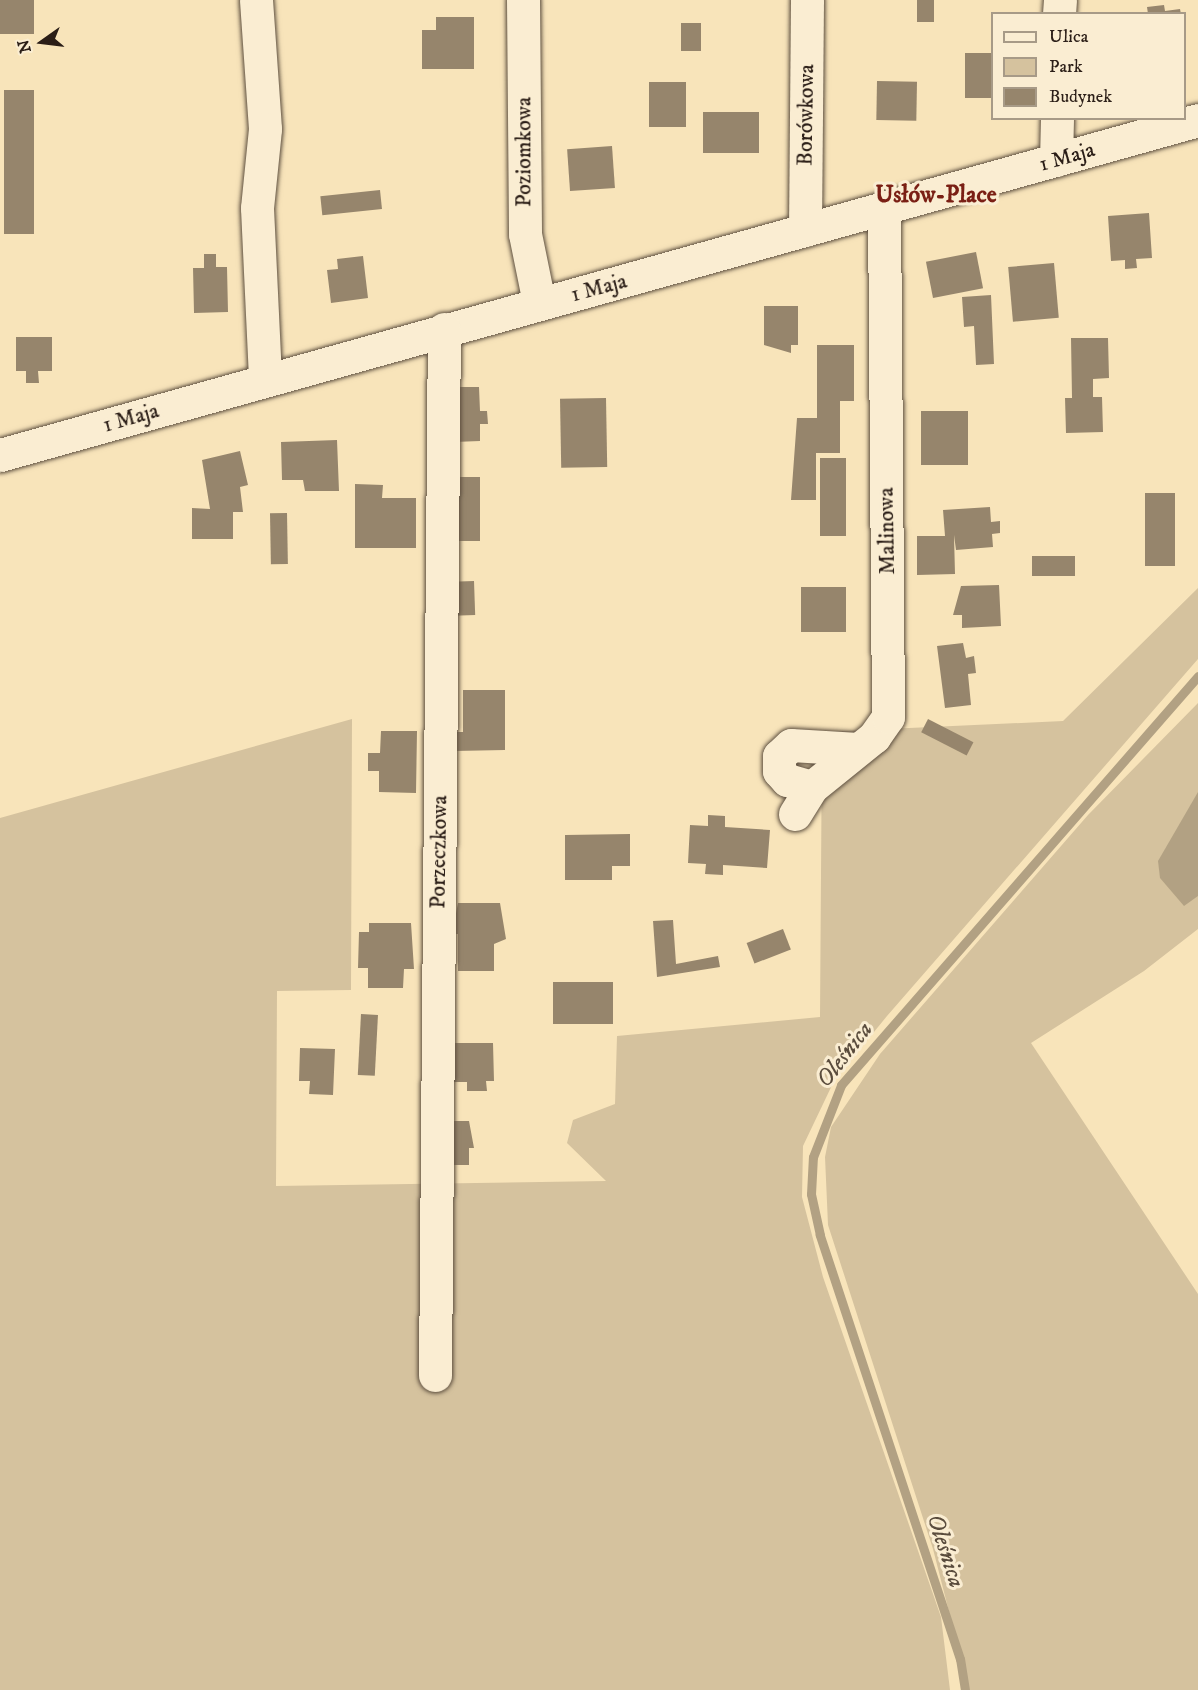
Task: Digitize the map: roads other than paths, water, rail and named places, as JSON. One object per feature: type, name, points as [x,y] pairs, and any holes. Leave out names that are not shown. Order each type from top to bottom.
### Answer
[{"type":"street","points":[[255,0],[265,129],[257,219],[265,380]]},
{"type":"street","name":"Poziomkowa","points":[[524,0],[525,234],[539,303]]},
{"type":"street","name":"Borówkowa","points":[[805,230],[807,0]]},
{"type":"street","points":[[1056,160],[1057,120]]},
{"type":"street","name":"1 Maja","points":[[0,455],[444,329],[884,210],[1198,120]]},
{"type":"street","name":"Malinowa","points":[[858,749],[791,745],[779,756],[779,771],[804,801],[858,749],[888,717],[884,210]]},
{"type":"street","name":"Porzeczkowa","points":[[435,1375],[444,329]]},
{"type":"waterway","name":"Oleśnica","points":[[965,1690],[960,1659],[820,1235],[811,1194],[813,1157],[841,1085],[1198,676]]},
{"type":"district","name":"Usłów-Place","points":[[936,196]]}]
